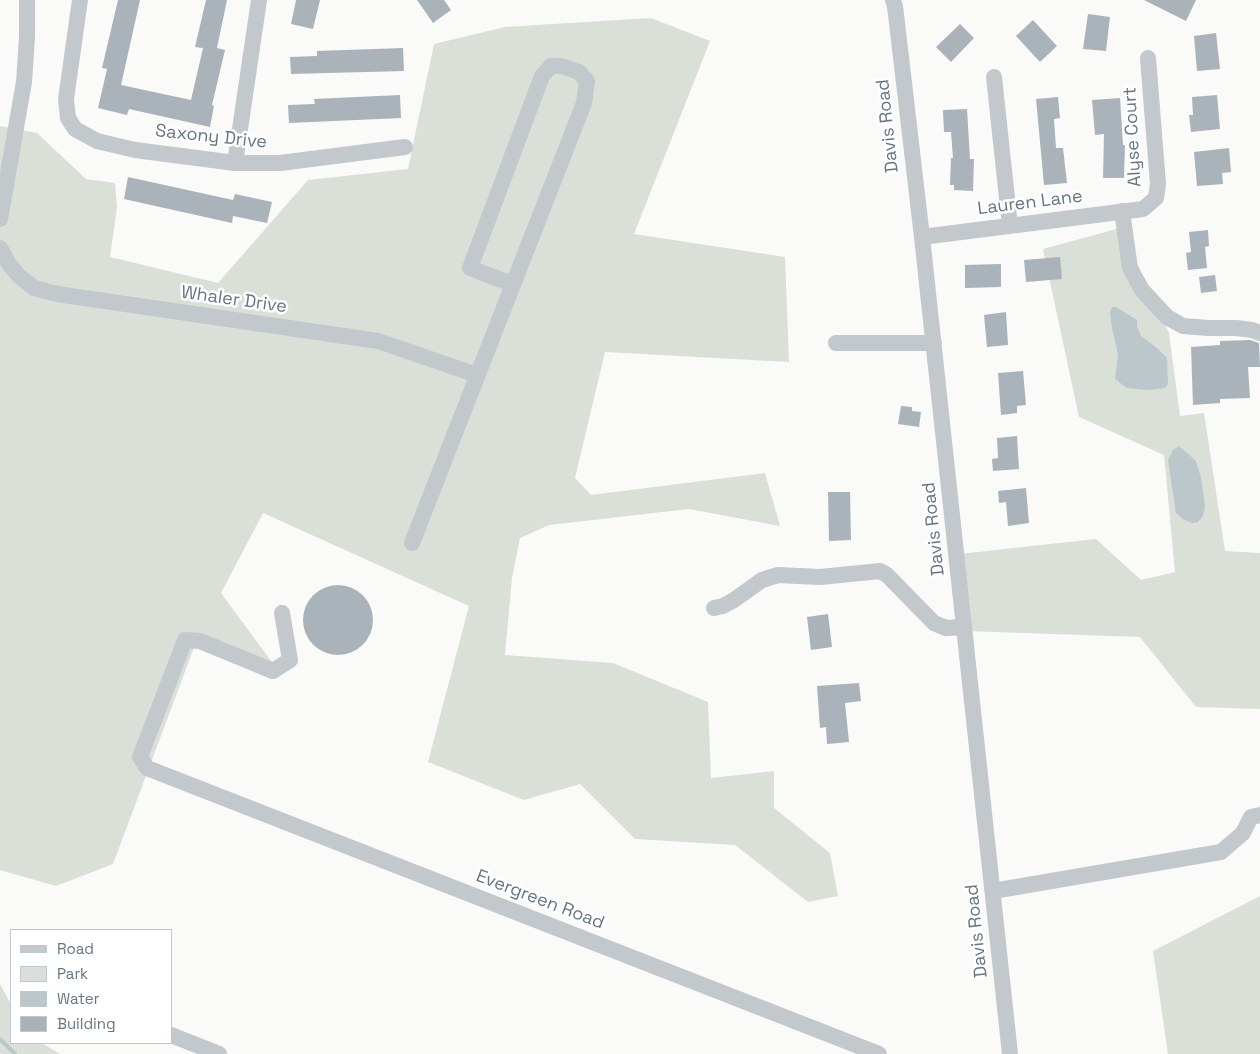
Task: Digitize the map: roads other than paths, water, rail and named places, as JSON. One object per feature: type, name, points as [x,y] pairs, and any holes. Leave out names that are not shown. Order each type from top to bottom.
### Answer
[{"type":"street","points":[[0,219],[24,82],[27,0]]},
{"type":"street","name":"Saxony Drive","points":[[80,0],[66,99],[68,118],[75,130],[97,141],[135,150],[235,163],[280,163],[405,147]]},
{"type":"street","points":[[235,163],[259,0]]},
{"type":"street","name":"Davis Road","points":[[893,0],[934,343],[1010,1054]]},
{"type":"street","name":"Alyse Court","points":[[1144,209],[1156,198],[1158,184],[1148,58]]},
{"type":"street","points":[[412,543],[584,103],[587,81],[579,72],[562,66],[551,66],[542,76],[470,268],[512,284]]},
{"type":"street","points":[[994,77],[1010,226]]},
{"type":"street","name":"Lauren Lane","points":[[922,237],[1144,209]]},
{"type":"street","points":[[1122,211],[1130,268],[1142,290],[1167,317],[1183,326],[1236,328],[1260,333]]},
{"type":"street","name":"Whaler Drive","points":[[0,248],[9,264],[19,276],[34,288],[57,294],[378,341],[477,375]]},
{"type":"street","points":[[836,343],[934,343]]},
{"type":"street","points":[[714,608],[734,600],[762,580],[778,575],[820,577],[880,571],[887,575],[934,623],[946,628],[964,627]]},
{"type":"street","name":"Evergreen Road","points":[[282,612],[290,660],[273,670],[200,641],[185,640],[140,757],[147,768],[879,1054]]},
{"type":"street","points":[[993,891],[1221,852],[1243,833],[1251,817],[1260,815]]},
{"type":"street","points":[[172,1035],[219,1054]]},
{"type":"water","points":[[1112,307],[1116,307],[1137,320],[1141,336],[1167,358],[1168,384],[1165,388],[1148,390],[1127,388],[1115,379],[1118,355],[1110,312]]},
{"type":"water","points":[[1179,446],[1196,461],[1201,478],[1205,506],[1203,516],[1198,522],[1192,523],[1176,513],[1168,460],[1173,450]]},
{"type":"waterway","points":[[0,1039],[15,1054]]}]
